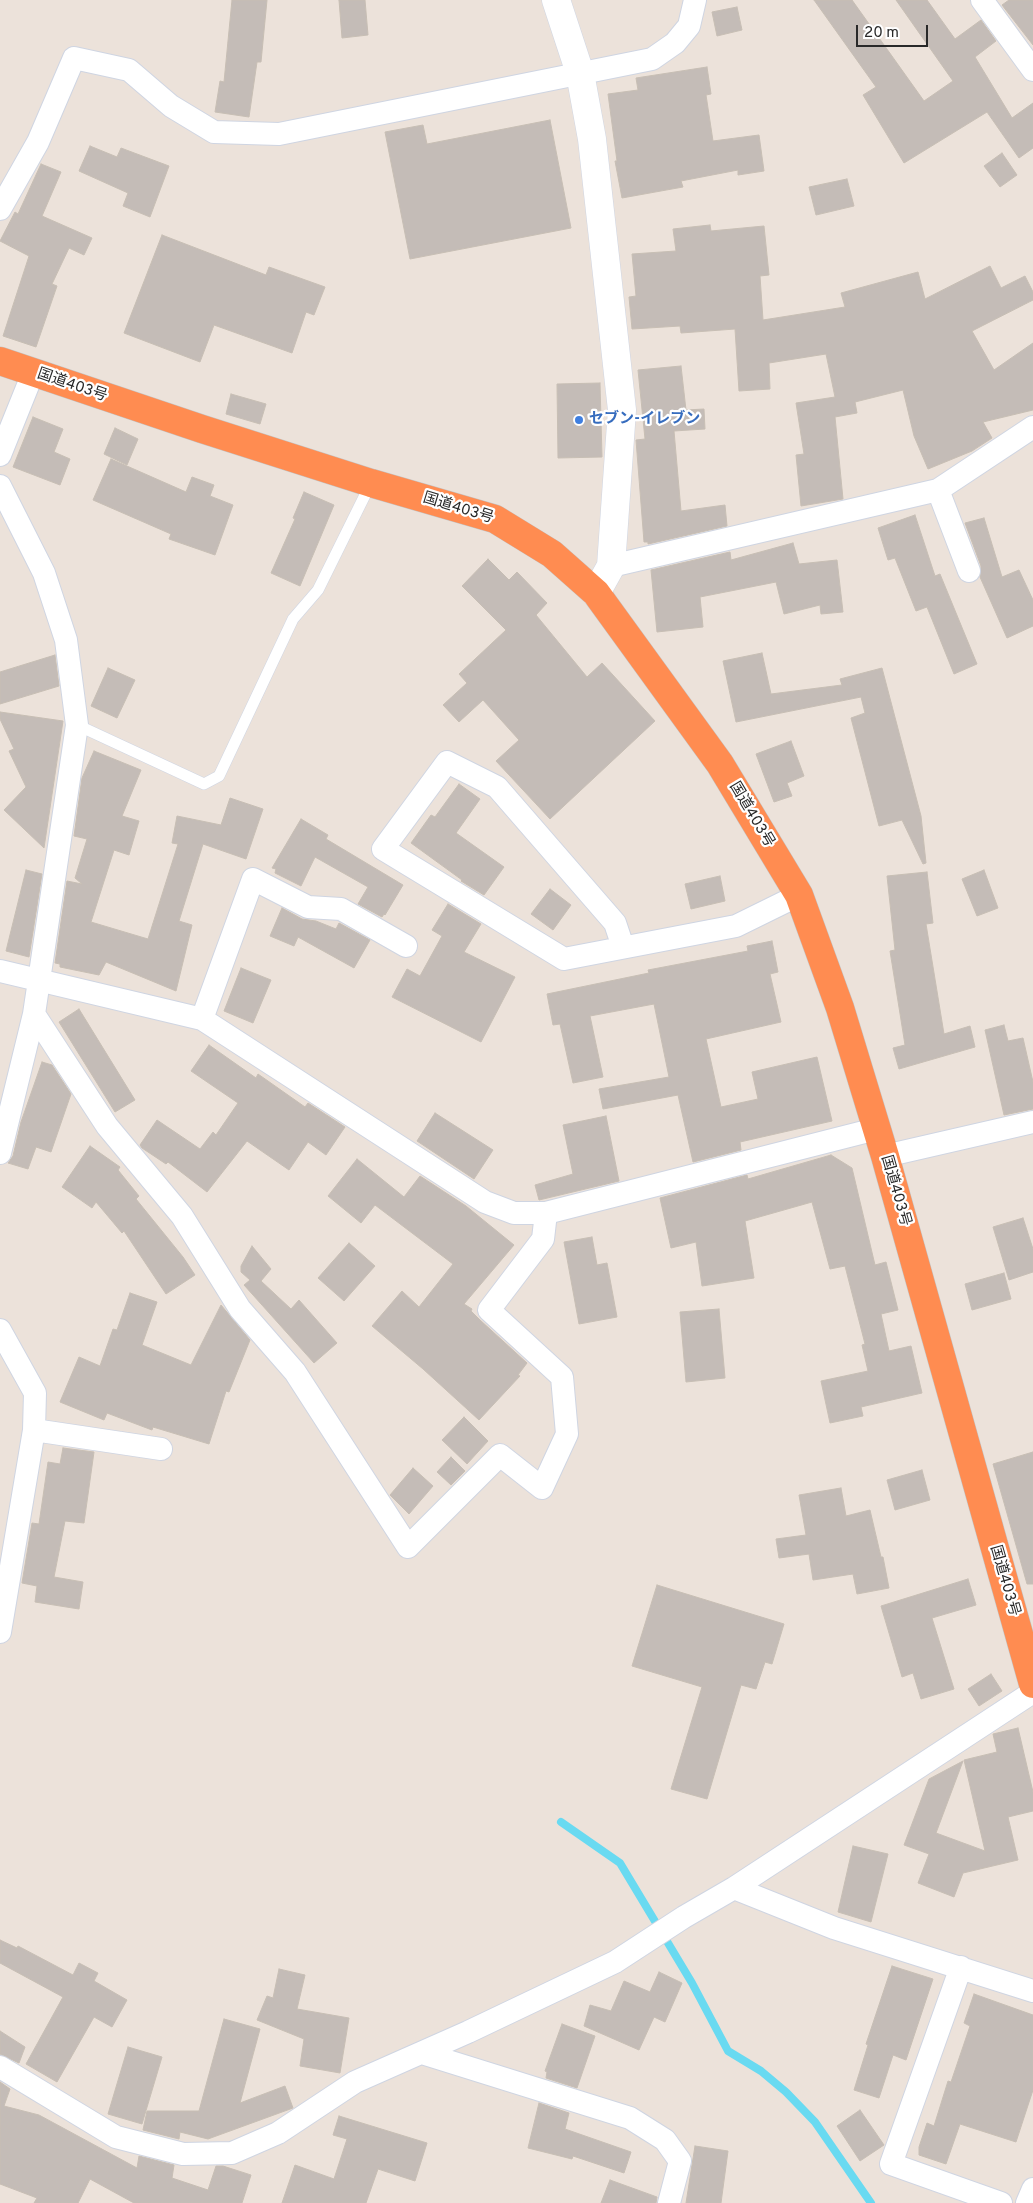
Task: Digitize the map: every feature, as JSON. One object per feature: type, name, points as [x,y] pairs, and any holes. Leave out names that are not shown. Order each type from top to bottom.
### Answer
[{"type":"highway","name":"国道403号","points":[[0,361],[372,483],[495,519],[552,554],[596,593],[720,764],[799,895],[840,1008],[885,1156],[1026,1632],[1033,1684]]},
{"type":"street","points":[[556,0],[580,73],[592,139],[622,410],[610,566],[596,593]]},
{"type":"street","points":[[0,209],[38,142],[74,58],[129,70],[170,106],[214,132],[279,134],[652,59],[675,43],[689,26],[695,0]]},
{"type":"street","points":[[982,0],[1033,70]]},
{"type":"street","points":[[0,455],[34,373]]},
{"type":"street","points":[[610,566],[938,490],[1033,427]]},
{"type":"street","points":[[0,486],[44,573],[66,640],[77,725],[34,1014],[9,1068],[0,1153]]},
{"type":"street","points":[[938,490],[969,571]]},
{"type":"street","points":[[623,947],[615,922],[497,787],[447,762],[383,849],[564,958],[736,926],[799,895]]},
{"type":"street","points":[[202,1020],[253,880],[308,907],[341,909],[406,946]]},
{"type":"street","points":[[0,970],[202,1020],[485,1202],[514,1213],[546,1213],[876,1129]]},
{"type":"street","points":[[34,1014],[107,1126],[182,1216],[240,1309],[295,1372],[408,1547],[500,1455],[542,1488],[567,1434],[562,1377],[489,1310],[543,1239],[546,1213]]},
{"type":"street","points":[[885,1156],[1033,1122]]},
{"type":"street","points":[[0,1330],[35,1393],[34,1430],[0,1632]]},
{"type":"street","points":[[34,1430],[161,1449]]},
{"type":"street","points":[[0,2067],[116,2137],[183,2154],[232,2153],[278,2133],[355,2082],[422,2053],[615,1962],[684,1917],[734,1888],[1033,1692]]},
{"type":"street","points":[[734,1888],[834,1928],[1033,1991]]},
{"type":"street","points":[[961,1967],[892,2164],[1001,2203]]},
{"type":"street","points":[[422,2053],[630,2118],[665,2140],[680,2161],[669,2203]]},
{"type":"street","points":[[1027,2203],[1033,2189]]},
{"type":"lane","points":[[77,725],[204,784],[219,776],[293,619],[318,590],[372,483]]},
{"type":"building","points":[[232,0],[267,0],[261,62],[257,62],[249,117],[215,112],[220,81],[224,82]]},
{"type":"building","points":[[339,0],[365,0],[368,35],[342,38]]},
{"type":"building","points":[[814,0],[852,0],[924,101],[953,81],[896,0],[927,0],[955,39],[981,20],[996,41],[975,57],[1012,118],[1033,103],[1033,148],[1019,158],[987,112],[904,163],[863,95],[876,87]]},
{"type":"building","points":[[1009,0],[1033,0],[1033,45],[1002,5]]},
{"type":"building","points":[[737,7],[742,30],[717,36],[712,12]]},
{"type":"building","points":[[707,67],[711,94],[706,95],[713,141],[759,135],[764,171],[738,175],[738,170],[681,181],[683,187],[622,198],[615,161],[617,161],[608,94],[638,90],[636,78]]},
{"type":"building","points":[[550,120],[571,228],[410,259],[385,132],[423,125],[427,144]]},
{"type":"building","points":[[90,146],[117,157],[121,148],[169,166],[150,217],[123,206],[128,193],[79,171]]},
{"type":"building","points":[[1002,153],[1017,175],[1000,187],[984,166]]},
{"type":"building","points":[[41,164],[61,172],[42,216],[92,238],[84,255],[69,248],[52,284],[57,286],[36,347],[3,336],[29,256],[0,241],[15,212],[18,214]]},
{"type":"building","points":[[847,179],[854,206],[816,215],[809,187]]},
{"type":"building","points":[[710,225],[711,231],[764,226],[769,275],[760,276],[763,320],[845,307],[841,293],[918,272],[925,299],[990,266],[1001,288],[1025,276],[1033,292],[1033,300],[972,331],[994,370],[1033,343],[1033,410],[983,422],[992,438],[972,451],[928,469],[914,436],[903,390],[855,402],[857,413],[835,417],[843,499],[801,506],[796,455],[804,454],[796,403],[835,397],[826,354],[769,363],[770,389],[739,391],[735,329],[681,333],[680,326],[632,329],[629,297],[636,296],[632,254],[676,251],[673,229]]},
{"type":"building","points":[[162,235],[266,275],[269,267],[325,287],[314,315],[306,312],[292,353],[214,325],[200,362],[124,333]]},
{"type":"building","points":[[681,366],[686,410],[704,409],[705,429],[674,431],[681,511],[725,505],[727,526],[648,544],[648,542],[644,542],[636,440],[645,439],[638,370]]},
{"type":"building","name":"セブン-イレブン","points":[[600,383],[602,457],[558,458],[557,384]]},
{"type":"building","points":[[231,394],[266,404],[260,424],[226,414]]},
{"type":"building","points":[[33,417],[63,429],[54,452],[70,459],[60,485],[13,467]]},
{"type":"building","points":[[115,428],[138,439],[127,465],[104,454]]},
{"type":"building","points":[[111,459],[186,492],[192,477],[214,485],[210,496],[233,505],[215,555],[169,539],[171,534],[93,500]]},
{"type":"building","points":[[304,492],[334,505],[300,586],[271,573],[295,519],[293,518]]},
{"type":"building","points":[[915,515],[935,576],[940,574],[977,664],[954,674],[927,607],[916,611],[895,558],[888,560],[878,528]]},
{"type":"building","points":[[984,518],[1002,577],[1019,570],[1033,600],[1033,626],[1007,638],[980,577],[981,566],[965,523]]},
{"type":"building","points":[[793,543],[799,564],[837,560],[843,612],[821,614],[820,605],[784,614],[776,582],[700,597],[703,627],[657,632],[651,570],[730,552],[731,560]]},
{"type":"building","points":[[488,559],[509,580],[517,572],[547,603],[536,615],[587,677],[602,663],[655,721],[550,819],[496,761],[519,740],[483,700],[459,722],[443,705],[467,683],[459,674],[506,630],[462,586]]},
{"type":"building","points":[[762,653],[771,694],[842,685],[840,679],[882,668],[921,816],[926,863],[923,864],[902,820],[879,826],[851,718],[865,713],[861,697],[736,722],[723,661]]},
{"type":"building","points":[[55,655],[59,686],[0,704],[0,672]]},
{"type":"building","points":[[108,668],[135,680],[117,718],[91,706]]},
{"type":"building","points":[[0,712],[63,721],[44,848],[4,810],[26,787],[9,751],[14,749],[0,719]]},
{"type":"building","points":[[791,741],[804,776],[787,783],[792,796],[774,802],[756,754]]},
{"type":"building","points":[[94,751],[141,770],[122,816],[139,821],[129,855],[114,850],[91,922],[148,939],[178,844],[172,843],[177,816],[221,825],[230,798],[263,809],[246,859],[203,844],[179,921],[192,925],[176,991],[106,962],[99,975],[60,967],[60,964],[55,963],[67,881],[82,884],[75,878],[87,839],[74,836],[82,778]]},
{"type":"building","points":[[459,784],[480,799],[456,833],[504,867],[484,895],[461,881],[411,843],[431,815],[435,817]]},
{"type":"building","points":[[301,819],[328,835],[326,839],[403,885],[385,915],[382,917],[358,904],[368,887],[315,857],[301,886],[275,873],[276,869],[272,868]]},
{"type":"building","points":[[26,870],[42,874],[29,957],[6,951]]},
{"type":"building","points":[[984,870],[998,908],[977,916],[962,879]]},
{"type":"building","points":[[927,872],[933,923],[926,924],[944,1034],[970,1026],[975,1047],[899,1069],[893,1048],[905,1045],[890,951],[895,950],[887,876]]},
{"type":"building","points":[[720,876],[725,901],[691,909],[685,884]]},
{"type":"building","points":[[550,889],[571,905],[553,930],[531,914]]},
{"type":"building","points":[[448,904],[481,924],[464,952],[515,977],[481,1042],[392,997],[407,969],[420,976],[442,936],[432,930]]},
{"type":"building","points":[[282,908],[302,919],[316,921],[336,929],[339,923],[370,940],[354,968],[298,937],[294,946],[270,936]]},
{"type":"building","points":[[772,941],[778,972],[770,974],[781,1022],[706,1039],[721,1107],[758,1099],[752,1072],[817,1057],[832,1121],[740,1142],[741,1150],[693,1162],[678,1095],[603,1109],[599,1089],[669,1077],[654,1004],[590,1016],[603,1077],[573,1083],[560,1024],[553,1025],[547,994],[649,973],[648,970],[748,951],[747,946]]},
{"type":"building","points":[[241,968],[271,980],[253,1023],[224,1011]]},
{"type":"building","points":[[79,1009],[135,1100],[115,1112],[59,1022]]},
{"type":"building","points":[[1004,1025],[1008,1041],[1023,1038],[1033,1082],[1033,1109],[1004,1115],[985,1030]]},
{"type":"building","points":[[209,1045],[256,1078],[258,1074],[305,1107],[308,1103],[345,1127],[326,1155],[308,1142],[289,1170],[247,1141],[207,1192],[168,1162],[166,1164],[142,1148],[140,1145],[157,1120],[200,1149],[213,1132],[216,1135],[238,1103],[191,1071]]},
{"type":"building","points":[[42,1062],[52,1065],[71,1094],[51,1152],[36,1147],[28,1169],[8,1163],[13,1156],[21,1122]]},
{"type":"building","points":[[435,1113],[493,1150],[474,1179],[417,1141]]},
{"type":"building","points":[[606,1116],[619,1181],[539,1200],[535,1185],[573,1174],[563,1125]]},
{"type":"building","points":[[90,1146],[120,1167],[118,1170],[139,1196],[136,1199],[183,1257],[195,1275],[166,1294],[124,1231],[122,1233],[96,1202],[92,1208],[62,1187]]},
{"type":"building","points":[[831,1155],[852,1168],[875,1265],[886,1262],[898,1310],[881,1314],[889,1351],[911,1346],[922,1393],[861,1407],[863,1416],[830,1423],[821,1381],[868,1371],[862,1345],[865,1344],[845,1266],[830,1269],[812,1202],[745,1221],[754,1278],[702,1286],[696,1242],[671,1248],[660,1198],[747,1175],[748,1179]]},
{"type":"building","points":[[357,1159],[404,1197],[420,1176],[466,1206],[514,1245],[464,1304],[472,1309],[471,1311],[480,1320],[527,1363],[518,1375],[520,1376],[479,1420],[372,1326],[402,1291],[419,1307],[453,1264],[375,1205],[361,1223],[328,1196]]},
{"type":"building","points":[[1023,1218],[1033,1249],[1033,1272],[1009,1280],[993,1227]]},
{"type":"building","points":[[592,1237],[597,1265],[607,1263],[617,1317],[579,1324],[564,1242]]},
{"type":"building","points":[[349,1243],[375,1266],[344,1301],[318,1278]]},
{"type":"building","points":[[252,1246],[271,1269],[261,1281],[291,1309],[299,1300],[337,1343],[314,1363],[244,1285],[250,1280],[241,1272],[241,1266]]},
{"type":"building","points":[[1004,1273],[1011,1299],[972,1310],[965,1284]]},
{"type":"building","points":[[130,1293],[157,1302],[142,1345],[191,1365],[221,1305],[250,1340],[229,1392],[226,1391],[209,1444],[153,1427],[152,1430],[107,1413],[104,1420],[60,1402],[79,1357],[100,1366],[113,1329],[117,1330]]},
{"type":"building","points":[[719,1309],[725,1378],[686,1382],[680,1312]]},
{"type":"building","points":[[464,1417],[488,1441],[467,1464],[442,1440]]},
{"type":"building","points":[[63,1448],[94,1452],[84,1523],[65,1521],[54,1577],[83,1582],[79,1609],[35,1602],[37,1586],[22,1583],[32,1523],[39,1524],[48,1462],[60,1464]]},
{"type":"building","points":[[1033,1452],[1033,1584],[1027,1584],[993,1464]]},
{"type":"building","points":[[451,1457],[465,1471],[451,1485],[437,1472]]},
{"type":"building","points":[[413,1468],[433,1486],[409,1514],[390,1495]]},
{"type":"building","points":[[922,1470],[930,1500],[895,1510],[887,1480]]},
{"type":"building","points":[[841,1488],[846,1516],[870,1510],[881,1557],[883,1557],[889,1588],[857,1594],[853,1574],[813,1580],[809,1554],[779,1558],[776,1539],[806,1535],[799,1495]]},
{"type":"building","points":[[968,1579],[976,1605],[932,1618],[954,1689],[921,1699],[913,1673],[902,1677],[881,1606]]},
{"type":"building","points":[[657,1585],[784,1624],[772,1664],[765,1662],[756,1689],[741,1685],[707,1799],[671,1789],[702,1687],[632,1666]]},
{"type":"building","points":[[991,1674],[1002,1691],[979,1706],[968,1689]]},
{"type":"building","points":[[1018,1728],[1033,1792],[1033,1811],[1008,1817],[1018,1860],[963,1873],[954,1897],[918,1883],[929,1854],[904,1845],[929,1779],[963,1761],[936,1833],[985,1851],[964,1760],[997,1752],[993,1734]]},
{"type":"building","points":[[853,1846],[888,1854],[871,1922],[838,1912]]},
{"type":"building","points":[[0,1940],[17,1948],[18,1946],[73,1975],[79,1963],[98,1973],[94,1981],[127,2000],[112,2027],[94,2017],[57,2082],[26,2064],[63,1997],[0,1963]]},
{"type":"building","points":[[892,1966],[933,1979],[906,2060],[893,2055],[879,2098],[854,2090],[868,2045],[866,2044]]},
{"type":"building","points":[[279,1969],[305,1975],[297,2009],[349,2018],[340,2073],[300,2066],[304,2039],[257,2020],[267,1996],[273,1998]]},
{"type":"building","points":[[659,1972],[682,1983],[665,2022],[654,2017],[639,2050],[584,2026],[590,2005],[611,2011],[624,1981],[650,1992]]},
{"type":"building","points":[[974,1994],[1033,2015],[1033,2090],[1016,2142],[960,2124],[946,2164],[919,2155],[919,2147],[927,2123],[934,2126],[948,2081],[951,2082],[970,2026],[964,2023]]},
{"type":"building","points":[[224,2019],[260,2029],[240,2103],[285,2086],[293,2108],[208,2139],[180,2132],[179,2139],[143,2130],[147,2111],[199,2111]]},
{"type":"building","points":[[562,2024],[595,2036],[577,2088],[546,2078],[547,2072],[545,2071]]},
{"type":"building","points":[[0,2031],[25,2047],[19,2063],[0,2054]]},
{"type":"building","points":[[128,2047],[162,2057],[142,2124],[108,2114]]},
{"type":"building","points":[[0,2082],[10,2089],[4,2106],[39,2115],[137,2168],[139,2156],[174,2165],[172,2178],[208,2190],[216,2166],[223,2166],[251,2175],[242,2203],[134,2203],[90,2179],[78,2203],[34,2203],[37,2198],[0,2184]]},
{"type":"building","points":[[539,2103],[569,2113],[565,2129],[631,2152],[624,2173],[573,2156],[572,2159],[528,2148]]},
{"type":"building","points":[[860,2110],[884,2145],[860,2161],[837,2126]]},
{"type":"building","points":[[339,2116],[427,2143],[415,2181],[378,2169],[366,2203],[282,2203],[295,2165],[334,2179],[347,2139],[333,2135]]},
{"type":"building","points":[[695,2146],[728,2151],[721,2203],[686,2203]]},
{"type":"building","points":[[610,2180],[657,2197],[656,2203],[601,2203]]},
{"type":"waterway","points":[[561,1822],[620,1863],[692,1983],[728,2051],[761,2071],[786,2092],[815,2122],[871,2203]]},
{"type":"place","name":"セブン-イレブン","points":[[579,420]]}]
